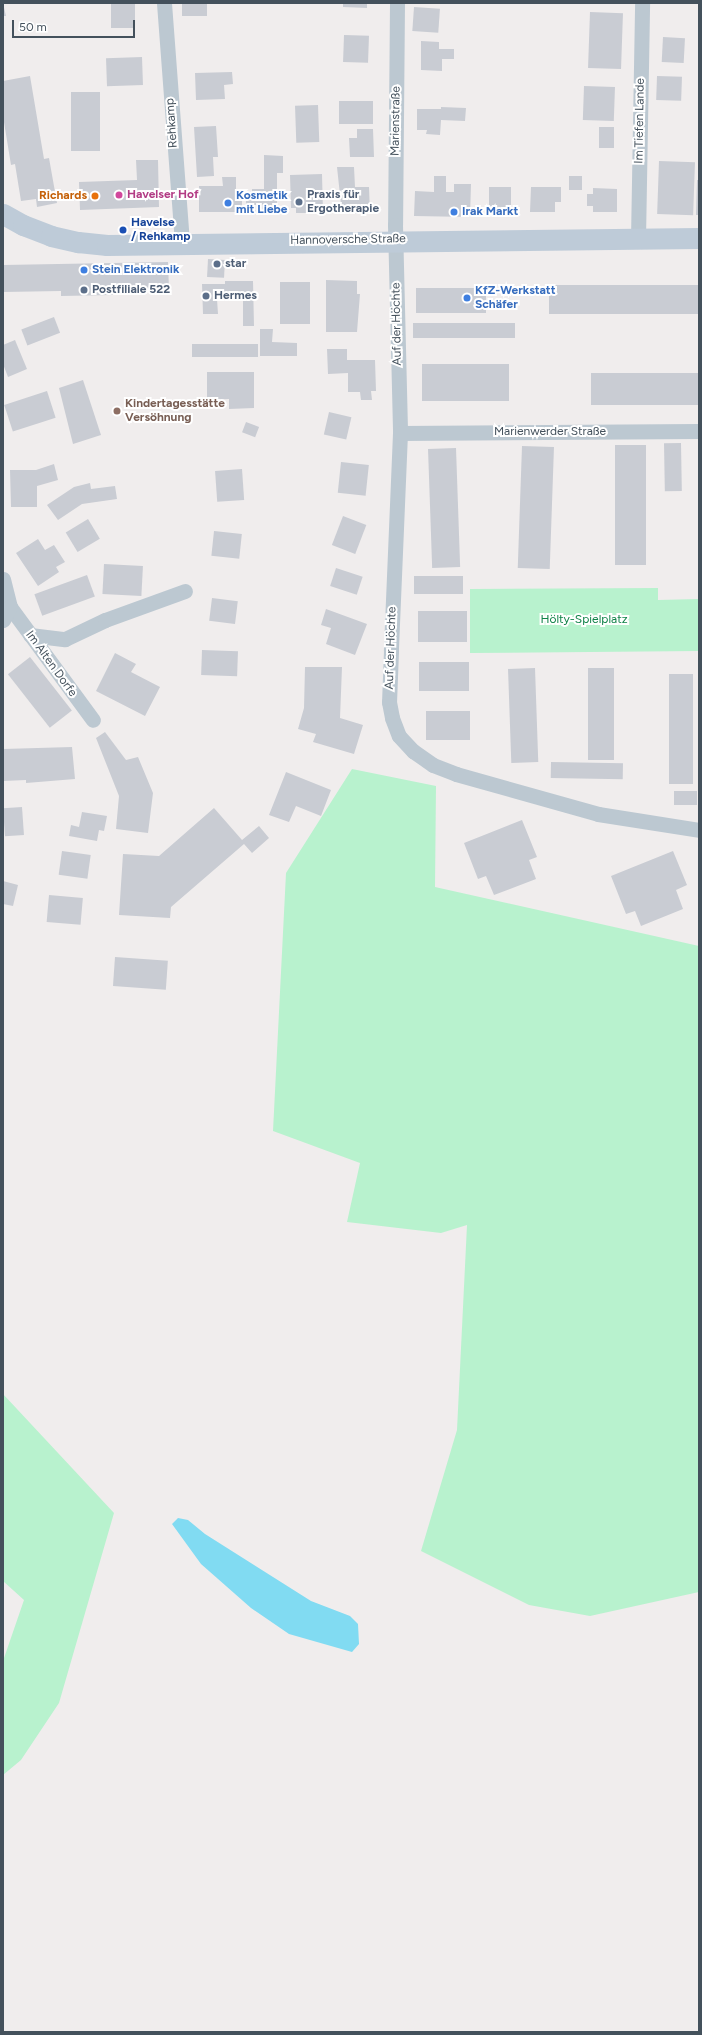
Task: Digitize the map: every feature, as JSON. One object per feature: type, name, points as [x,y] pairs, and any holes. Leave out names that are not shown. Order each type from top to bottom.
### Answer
[{"type":"street","name":"Rehkamp","points":[[164,3],[182,244]]},
{"type":"street","name":"Marienstraße","points":[[395,240],[397,3]]},
{"type":"street","name":"Im Tiefen Lande","points":[[638,239],[642,3]]},
{"type":"street","name":"Hannoversche Straße","points":[[3,214],[22,225],[78,242],[123,245],[395,240],[699,238]]},
{"type":"street","name":"Auf der Höchte","points":[[395,240],[400,433],[390,702],[392,718],[399,736],[413,751],[433,765],[469,778],[598,814],[699,830]]},
{"type":"street","name":"Marienwerder Straße","points":[[400,433],[699,431]]},
{"type":"street","name":"Im Alten Dorfe","points":[[3,579],[6,614],[30,635],[93,720]]},
{"type":"street","points":[[30,635],[65,639],[105,620],[185,591]]},
{"type":"green space","name":"Hölty-Spielplatz","points":[[658,588],[658,600],[699,599],[699,651],[470,653],[470,589]]},
{"type":"green space","points":[[352,769],[436,786],[435,887],[699,946],[699,1592],[590,1616],[529,1605],[421,1551],[457,1430],[467,1225],[441,1233],[347,1222],[360,1163],[273,1131],[286,873]]},
{"type":"green space","points":[[3,1394],[114,1513],[59,1703],[21,1760],[3,1775],[3,1661],[24,1600],[3,1581]]},
{"type":"water","points":[[178,1518],[188,1520],[205,1534],[311,1601],[350,1616],[358,1624],[359,1644],[352,1652],[289,1634],[251,1608],[201,1564],[172,1524]]},
{"type":"building","points":[[3,3],[6,16],[3,16]]},
{"type":"building","points":[[111,3],[135,3],[135,28],[111,28]]},
{"type":"building","points":[[182,3],[207,3],[207,16],[182,16]]},
{"type":"building","points":[[343,3],[367,3],[367,8],[343,7]]},
{"type":"building","points":[[414,7],[440,9],[438,33],[412,31]]},
{"type":"building","points":[[590,12],[623,13],[621,69],[588,68]]},
{"type":"building","points":[[344,35],[369,36],[368,63],[343,62]]},
{"type":"building","points":[[663,37],[685,38],[684,63],[662,62]]},
{"type":"building","points":[[421,41],[439,42],[439,49],[454,49],[454,59],[442,59],[442,71],[421,70]]},
{"type":"building","points":[[142,57],[143,85],[107,86],[106,58]]},
{"type":"building","points":[[232,72],[233,84],[224,85],[225,99],[196,100],[195,73]]},
{"type":"building","points":[[30,76],[44,159],[49,158],[57,203],[37,207],[36,199],[21,201],[15,164],[11,165],[3,116],[3,81]]},
{"type":"building","points":[[657,76],[682,77],[681,101],[656,100]]},
{"type":"building","points":[[584,86],[615,87],[614,121],[583,120]]},
{"type":"building","points":[[71,92],[100,92],[100,151],[71,151]]},
{"type":"building","points":[[339,101],[373,101],[373,124],[339,124]]},
{"type":"building","points":[[318,105],[319,142],[296,143],[295,106]]},
{"type":"building","points":[[441,107],[466,108],[465,121],[441,120],[440,135],[426,134],[427,130],[417,130],[417,109],[441,109]]},
{"type":"building","points":[[216,126],[218,157],[213,157],[214,176],[197,177],[194,127]]},
{"type":"building","points":[[599,127],[614,127],[614,148],[599,148]]},
{"type":"building","points":[[357,129],[373,129],[374,157],[350,157],[349,138],[357,138]]},
{"type":"building","points":[[264,155],[283,156],[283,173],[277,173],[277,213],[246,213],[246,192],[252,192],[252,189],[264,189]]},
{"type":"building","name":"Havelser Hof","points":[[136,160],[158,160],[159,207],[80,210],[79,182],[137,180]]},
{"type":"building","points":[[659,161],[695,162],[693,215],[657,214]]},
{"type":"building","points":[[337,167],[354,167],[355,187],[369,187],[370,213],[342,214]]},
{"type":"building","points":[[322,174],[323,213],[296,213],[296,208],[291,208],[290,175]]},
{"type":"building","points":[[434,176],[446,176],[446,192],[454,192],[454,184],[471,184],[470,217],[414,216],[415,191],[434,192]]},
{"type":"building","points":[[569,176],[582,176],[582,190],[569,190]]},
{"type":"building","points":[[222,177],[236,177],[236,190],[242,190],[242,212],[199,212],[199,186],[223,186]]},
{"type":"building","points":[[697,180],[699,180],[699,215],[696,215]]},
{"type":"building","points":[[489,187],[511,187],[511,212],[489,212]]},
{"type":"building","points":[[531,187],[561,187],[561,202],[555,202],[555,212],[530,212]]},
{"type":"building","points":[[593,188],[617,189],[617,212],[593,212],[593,206],[587,206],[587,194],[593,194]]},
{"type":"building","points":[[208,259],[225,260],[224,278],[207,277]]},
{"type":"building","points":[[168,262],[169,290],[112,291],[113,295],[61,296],[61,291],[3,292],[3,265]]},
{"type":"building","points":[[326,280],[357,281],[357,294],[360,294],[357,332],[326,332]]},
{"type":"building","points":[[225,281],[253,281],[254,326],[243,326],[243,298],[217,299],[218,314],[203,314],[202,284],[225,284]]},
{"type":"building","points":[[280,282],[310,282],[310,324],[280,324]]},
{"type":"building","points":[[549,285],[699,285],[699,314],[549,314]]},
{"type":"building","points":[[416,288],[486,288],[486,313],[416,313]]},
{"type":"building","points":[[54,317],[60,333],[27,345],[21,330]]},
{"type":"building","points":[[413,323],[515,323],[515,338],[413,338]]},
{"type":"building","points":[[260,329],[273,329],[272,342],[297,343],[297,356],[260,356]]},
{"type":"building","points":[[15,340],[27,369],[8,377],[3,364],[3,345]]},
{"type":"building","points":[[192,344],[258,344],[258,357],[192,357]]},
{"type":"building","points":[[327,349],[347,349],[347,360],[375,360],[376,391],[371,391],[372,400],[361,400],[360,392],[348,392],[348,373],[328,374]]},
{"type":"building","points":[[422,364],[509,364],[509,401],[422,401]]},
{"type":"building","points":[[207,372],[254,372],[254,408],[229,409],[229,399],[207,400]]},
{"type":"building","points":[[591,373],[699,373],[699,405],[591,405]]},
{"type":"building","points":[[83,380],[101,435],[73,444],[59,388]]},
{"type":"building","points":[[47,391],[56,418],[13,432],[4,405]]},
{"type":"building","points":[[329,412],[351,417],[346,440],[324,434]]},
{"type":"building","points":[[246,422],[259,427],[255,437],[242,432]]},
{"type":"building","points":[[664,443],[681,443],[682,491],[665,491]]},
{"type":"building","points":[[615,445],[646,445],[646,565],[615,565]]},
{"type":"building","points":[[522,446],[554,447],[550,569],[518,568]]},
{"type":"building","points":[[456,448],[460,567],[432,568],[428,449]]},
{"type":"building","points":[[341,462],[369,465],[366,496],[338,493]]},
{"type":"building","points":[[54,464],[58,480],[37,486],[37,507],[11,507],[10,470],[36,470]]},
{"type":"building","points":[[242,469],[244,500],[217,502],[215,471]]},
{"type":"building","points":[[90,483],[91,489],[115,486],[117,499],[82,504],[58,520],[47,505],[74,487]]},
{"type":"building","points":[[343,516],[366,525],[355,554],[332,545]]},
{"type":"building","points":[[88,519],[100,539],[78,552],[66,532]]},
{"type":"building","points":[[214,531],[242,534],[239,559],[211,556]]},
{"type":"building","points":[[38,539],[45,550],[54,545],[65,562],[56,567],[59,572],[38,586],[16,553]]},
{"type":"building","points":[[104,564],[143,566],[141,596],[102,594]]},
{"type":"building","points":[[336,568],[363,577],[357,595],[330,586]]},
{"type":"building","points":[[87,575],[95,597],[42,616],[34,594]]},
{"type":"building","points":[[414,576],[463,576],[463,594],[414,594]]},
{"type":"building","points":[[212,598],[238,601],[235,624],[209,621]]},
{"type":"building","points":[[326,609],[367,624],[355,655],[326,644],[331,628],[321,625]]},
{"type":"building","points":[[418,611],[467,611],[467,642],[418,642]]},
{"type":"building","points":[[202,650],[238,651],[237,676],[201,675]]},
{"type":"building","points":[[115,653],[136,664],[131,672],[160,687],[145,716],[96,691]]},
{"type":"building","points":[[30,657],[72,711],[50,728],[8,674]]},
{"type":"building","points":[[419,662],[469,662],[469,691],[419,691]]},
{"type":"building","points":[[305,667],[342,667],[340,718],[363,725],[354,754],[313,742],[316,734],[298,729],[304,708]]},
{"type":"building","points":[[535,668],[538,762],[511,763],[508,669]]},
{"type":"building","points":[[588,668],[614,668],[614,760],[588,760]]},
{"type":"building","points":[[669,674],[693,674],[693,784],[669,784]]},
{"type":"building","points":[[426,711],[470,711],[470,740],[426,740]]},
{"type":"building","points":[[105,732],[126,760],[138,757],[153,793],[148,833],[116,829],[119,796],[96,738]]},
{"type":"building","points":[[72,747],[75,779],[26,783],[26,780],[3,781],[3,749]]},
{"type":"building","points":[[551,762],[623,763],[623,779],[551,778]]},
{"type":"building","points":[[286,772],[331,790],[321,816],[296,806],[289,822],[269,815]]},
{"type":"building","points":[[674,791],[697,791],[697,805],[674,805]]},
{"type":"building","points":[[22,807],[24,835],[5,836],[3,808]]},
{"type":"building","points":[[214,808],[242,840],[259,826],[269,838],[252,853],[244,844],[171,907],[170,918],[119,915],[123,854],[159,856]]},
{"type":"building","points":[[82,812],[107,816],[104,831],[99,830],[97,841],[69,836],[71,825],[79,827]]},
{"type":"building","points":[[522,820],[537,857],[529,860],[536,879],[494,895],[486,876],[478,879],[464,843]]},
{"type":"building","points":[[62,851],[91,855],[87,879],[59,875]]},
{"type":"building","points":[[673,851],[687,885],[676,890],[683,909],[641,926],[635,911],[626,914],[611,876]]},
{"type":"building","points":[[3,881],[18,885],[13,906],[3,904]]},
{"type":"building","points":[[49,895],[83,898],[81,925],[47,922]]},
{"type":"building","points":[[115,957],[168,961],[166,990],[113,986]]},
{"type":"place","name":"Havelser Hof","points":[[119,195]]},
{"type":"place","name":"Richards","points":[[95,196]]},
{"type":"place","name":"Praxis für Ergotherapie","points":[[299,202]]},
{"type":"place","name":"Kosmetik mit Liebe","points":[[228,203]]},
{"type":"place","name":"Irak Markt","points":[[454,212]]},
{"type":"place","name":"Havelse / Rehkamp","points":[[123,230]]},
{"type":"place","name":"star","points":[[217,264]]},
{"type":"place","name":"Stein Elektronik","points":[[84,270]]},
{"type":"place","name":"Postfiliale 522","points":[[84,290]]},
{"type":"place","name":"Hermes","points":[[206,296]]},
{"type":"place","name":"KfZ-Werkstatt Schäfer","points":[[467,298]]},
{"type":"place","name":"Kindertagesstätte Versöhnung","points":[[117,411]]}]
